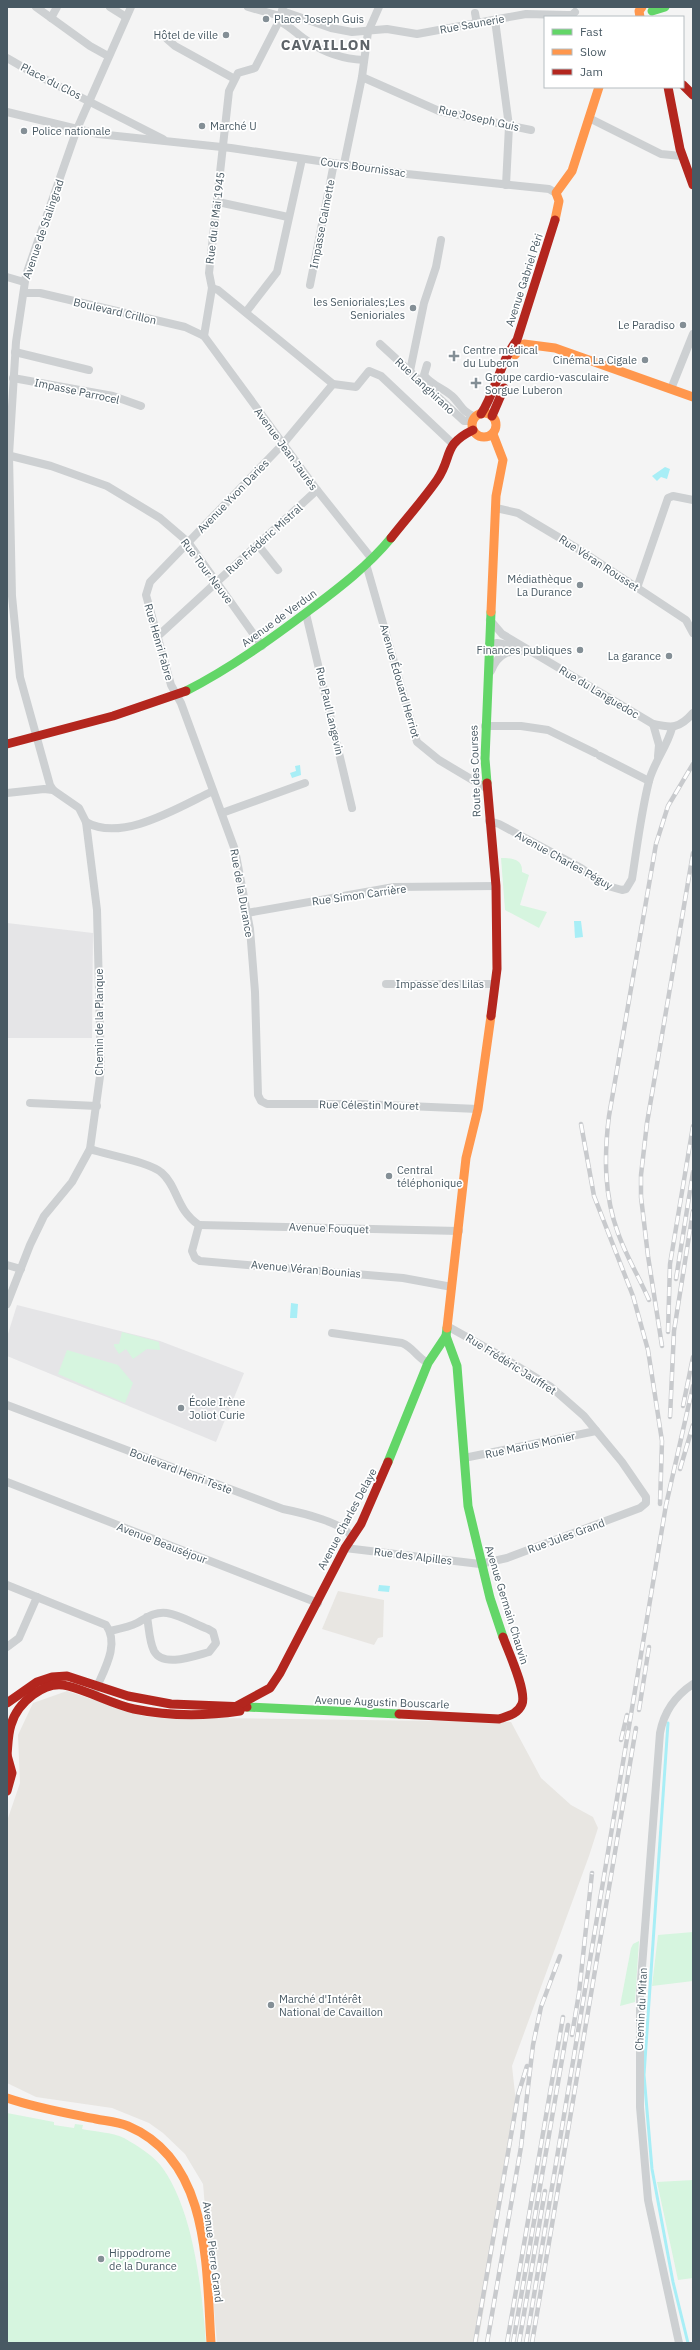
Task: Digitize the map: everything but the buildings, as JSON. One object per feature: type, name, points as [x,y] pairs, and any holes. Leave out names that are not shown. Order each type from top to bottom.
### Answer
[{"type":"street","points":[[36,7],[90,46],[108,56]]},
{"type":"street","points":[[51,18],[57,7]]},
{"type":"street","points":[[110,7],[126,17]]},
{"type":"street","points":[[89,100],[131,7]]},
{"type":"street","points":[[248,7],[281,14],[293,28],[309,42],[327,52],[364,60]]},
{"type":"street","points":[[344,164],[362,77],[368,32],[380,7]]},
{"type":"street","points":[[651,12],[665,7]]},
{"type":"street","name":"Rue Saunerie","points":[[281,14],[331,28],[368,32],[387,29],[417,34],[526,14],[572,15],[575,12]]},
{"type":"street","points":[[475,13],[477,24]]},
{"type":"street","points":[[167,39],[175,46],[233,78],[238,73],[255,68],[281,14]]},
{"type":"street","points":[[293,28],[296,20],[301,19]]},
{"type":"street","points":[[495,20],[509,126],[506,185]]},
{"type":"street","name":"Place du Clos","points":[[7,58],[33,73],[89,100],[77,130]]},
{"type":"street","name":"Rue Joseph Guis","points":[[362,77],[440,111],[531,130]]},
{"type":"street","name":"Rue du 8 Mai 1945","points":[[204,336],[212,288],[209,273],[224,148],[229,91],[233,78]]},
{"type":"street","points":[[684,86],[693,95]]},
{"type":"street","points":[[556,193],[567,180],[572,171],[600,88]]},
{"type":"street","points":[[668,88],[674,132],[681,156],[693,186]]},
{"type":"street","name":"Cours Bournissac","points":[[89,100],[169,142]]},
{"type":"street","points":[[7,112],[77,130]]},
{"type":"street","points":[[589,118],[661,154],[681,156]]},
{"type":"street","name":"Cours Bournissac","points":[[77,130],[549,190],[556,193]]},
{"type":"street","name":"Avenue de Stalingrad","points":[[35,737],[20,677],[12,596],[9,539],[8,455],[13,378],[15,352],[25,293],[24,282],[77,130]]},
{"type":"street","points":[[246,312],[277,272],[302,159]]},
{"type":"street","name":"Impasse Calmette","points":[[310,285],[334,163]]},
{"type":"street","name":"Avenue Gabriel Péri","points":[[492,416],[520,342],[558,211],[559,201],[556,193]]},
{"type":"street","points":[[218,202],[288,217]]},
{"type":"street","points":[[410,372],[424,303],[436,267],[440,240]]},
{"type":"street","points":[[7,277],[24,282]]},
{"type":"street","points":[[212,288],[218,290],[246,312],[333,384],[356,387],[369,371],[381,376],[453,444]]},
{"type":"street","name":"Boulevard Crillon","points":[[25,293],[40,293],[185,327],[204,336]]},
{"type":"street","points":[[671,390],[693,334]]},
{"type":"street","name":"Avenue Jean Jaurès","points":[[204,336],[369,561]]},
{"type":"street","points":[[520,342],[531,338],[693,398]]},
{"type":"street","name":"Avenue Gabriel Péri","points":[[476,417],[491,399],[510,349],[520,342]]},
{"type":"street","name":"Rue Langhirano","points":[[380,344],[464,421],[476,417]]},
{"type":"street","points":[[15,352],[89,370]]},
{"type":"street","points":[[427,365],[424,375],[428,381],[454,398],[462,411],[476,417],[492,416],[496,427],[492,434],[482,438],[473,430],[476,417]]},
{"type":"street","name":"Impasse Parrocel","points":[[13,378],[113,396],[141,406]]},
{"type":"street","name":"Avenue Yvon Daries","points":[[146,589],[150,582],[283,444],[333,384]]},
{"type":"street","name":"Avenue de Verdun","points":[[7,744],[113,716],[176,695],[201,684],[262,646],[306,614],[369,561],[396,533],[438,479],[453,444],[459,437],[473,430]]},
{"type":"street","name":"Route des Courses","points":[[446,1331],[459,1231],[466,1158],[478,1109],[495,984],[498,921],[486,788],[485,726],[496,508],[503,460],[492,434]]},
{"type":"street","name":"Rue Tour Neuve","points":[[8,455],[51,466],[107,486],[160,518],[188,542],[262,646]]},
{"type":"street","name":"Rue Frédéric Mistral","points":[[158,636],[317,490]]},
{"type":"street","points":[[637,588],[668,498],[674,496],[693,500]]},
{"type":"street","name":"Rue Véran Rousset","points":[[496,508],[518,513],[637,588],[686,620],[693,633]]},
{"type":"street","points":[[258,545],[278,570]]},
{"type":"street","name":"Avenue Édouard Herriot","points":[[369,561],[417,742],[439,760],[486,788]]},
{"type":"street","name":"Rue Henri Fabre","points":[[146,589],[146,595],[171,685],[176,695]]},
{"type":"street","name":"Rue Paul Langevin","points":[[306,614],[352,808]]},
{"type":"street","name":"Rue du Languedoc","points":[[490,620],[502,634],[653,724],[672,728]]},
{"type":"street","name":"Rue du Languedoc","points":[[489,645],[508,644],[526,648]]},
{"type":"street","points":[[487,679],[496,659],[506,653],[526,648]]},
{"type":"street","name":"Rue de la Durance","points":[[176,695],[235,850],[246,913],[255,992],[258,1095],[261,1101]]},
{"type":"street","points":[[672,728],[686,722],[693,714]]},
{"type":"street","name":"Avenue Charles Péguy","points":[[489,821],[499,824],[581,868],[608,886],[622,890],[626,889],[632,879],[649,780],[657,759],[659,745],[653,724]]},
{"type":"street","points":[[485,726],[521,726],[548,730],[649,780]]},
{"type":"street","name":"Avenue Charles Péguy","points":[[657,759],[667,744],[672,728]]},
{"type":"street","points":[[7,793],[44,789],[53,790],[35,737]]},
{"type":"street","points":[[222,813],[305,783]]},
{"type":"street","name":"Chemin de la Planque","points":[[7,1304],[44,1216],[72,1182],[90,1149],[97,1106],[100,1069],[98,935],[94,880],[88,851],[86,822],[75,805],[53,790]]},
{"type":"street","points":[[86,822],[102,828],[131,826],[143,823],[213,791]]},
{"type":"street","name":"Rue Simon Carrière","points":[[246,913],[394,887],[496,886]]},
{"type":"street","name":"Impasse des Lilas","points":[[386,984],[495,984]]},
{"type":"street","name":"Rue Célestin Mouret","points":[[261,1101],[267,1104],[360,1104],[478,1109]]},
{"type":"street","points":[[30,1103],[97,1106]]},
{"type":"street","points":[[90,1149],[156,1168],[168,1179],[180,1205],[199,1225]]},
{"type":"street","name":"Avenue Fouquet","points":[[199,1225],[459,1231]]},
{"type":"street","name":"Avenue Véran Bounias","points":[[199,1225],[192,1251],[195,1258],[200,1261],[380,1276],[452,1287]]},
{"type":"street","points":[[7,1265],[21,1269]]},
{"type":"street","name":"Avenue Charles Delaye","points":[[267,1710],[270,1688],[318,1603],[386,1473],[428,1363],[446,1331]]},
{"type":"street","name":"Avenue Germain Chauvin","points":[[446,1331],[457,1366],[468,1506],[480,1564],[522,1691],[522,1704],[513,1715]]},
{"type":"street","name":"Rue Frédéric Jauffret","points":[[446,1331],[501,1356],[551,1388],[584,1416],[622,1462],[646,1500]]},
{"type":"street","points":[[332,1333],[409,1345],[416,1355],[428,1363]]},
{"type":"street","points":[[433,1354],[443,1352],[453,1356]]},
{"type":"street","name":"Boulevard Henri Teste","points":[[7,1405],[283,1509],[302,1513],[343,1528],[352,1538]]},
{"type":"street","name":"Rue Marius Monier","points":[[464,1458],[596,1431]]},
{"type":"street","name":"Avenue Beauséjour","points":[[7,1482],[318,1603]]},
{"type":"street","name":"Rue Jules Grand","points":[[480,1564],[507,1558],[640,1508],[646,1500]]},
{"type":"street","name":"Rue des Alpilles","points":[[346,1548],[480,1564]]},
{"type":"street","points":[[7,1585],[101,1622],[110,1631],[113,1642],[112,1649],[98,1686],[94,1689],[65,1682],[49,1685],[33,1695],[16,1713],[11,1725],[7,1755],[13,1770],[12,1778],[7,1791]]},
{"type":"street","points":[[7,1647],[19,1638],[37,1597]]},
{"type":"street","points":[[110,1631],[127,1627],[147,1617],[166,1612],[213,1632],[216,1643],[209,1652],[172,1660],[163,1658],[157,1655],[153,1649],[147,1617]]},
{"type":"street","points":[[7,1703],[30,1686],[52,1677],[67,1676],[128,1696],[154,1702],[249,1709]]},
{"type":"street","name":"Chemin du Mitan","points":[[679,2343],[648,2200],[638,2064],[640,1993],[660,1733],[668,1708],[677,1696],[693,1684]]},
{"type":"street","points":[[49,1685],[67,1686],[133,1709],[159,1713],[215,1715],[249,1709]]},
{"type":"street","points":[[236,1707],[270,1688]]},
{"type":"street","name":"Avenue Augustin Bouscarle","points":[[249,1709],[499,1719],[513,1715]]},
{"type":"street","name":"Avenue Pierre Grand","points":[[7,2098],[47,2110],[129,2126],[154,2140],[174,2159],[184,2173],[197,2214],[211,2343]]},
{"type":"shaded area","points":[[7,923],[93,933],[92,1038],[7,1038]]},
{"type":"shaded area","name":"École Irène Joliot Curie","points":[[17,1305],[160,1341],[244,1373],[216,1442],[7,1356],[7,1337]]},
{"type":"shaded area","points":[[338,1591],[384,1600],[383,1637],[378,1638],[374,1645],[322,1629]]},
{"type":"shaded area","name":"Marché d'Intérêt National de Cavaillon","points":[[67,1691],[147,1717],[511,1722],[541,1778],[571,1805],[593,1817],[598,1828],[589,1856],[512,2066],[517,2112],[478,2343],[217,2343],[203,2184],[185,2154],[163,2133],[149,2123],[112,2108],[36,2097],[7,2083],[7,1821],[20,1783],[18,1735],[33,1703]]},
{"type":"green space","points":[[501,858],[516,860],[521,864],[522,872],[529,875],[520,905],[547,912],[539,928],[505,910]]},
{"type":"green space","points":[[122,1332],[159,1342],[160,1350],[147,1349],[133,1359],[126,1349],[119,1354],[114,1344],[119,1344]]},
{"type":"green space","points":[[67,1350],[118,1365],[133,1383],[125,1403],[58,1374]]},
{"type":"green space","points":[[693,1932],[693,1981],[652,1986],[658,1935]]},
{"type":"green space","points":[[639,1941],[635,2002],[620,2006],[631,1948],[633,1944]]},
{"type":"green space","name":"Hippodrome de la Durance","points":[[7,2113],[54,2122],[54,2125],[74,2128],[75,2124],[83,2125],[82,2129],[119,2136],[146,2152],[161,2165],[183,2208],[189,2230],[199,2277],[206,2343],[7,2343]]},
{"type":"green space","points":[[693,2180],[693,2278],[678,2280],[657,2182]]},
{"type":"water","points":[[665,467],[670,469],[667,479],[661,477],[657,481],[652,476]]},
{"type":"water","points":[[300,765],[301,775],[292,778],[290,773],[296,771],[295,766]]},
{"type":"water","points":[[574,921],[581,921],[583,937],[575,938]]},
{"type":"water","points":[[291,1303],[298,1304],[297,1318],[290,1318]]},
{"type":"water","points":[[379,1585],[390,1586],[389,1592],[378,1591]]},
{"type":"waterway","points":[[668,1723],[644,2075],[652,2169],[673,2282],[688,2343]]},
{"type":"railway","points":[[649,1300],[625,1250],[613,1219],[606,1175],[607,1131],[656,844],[668,806],[693,764]]},
{"type":"railway","points":[[662,1346],[648,1256],[641,1197],[641,1175],[647,1123],[693,853]]},
{"type":"railway","points":[[581,1124],[594,1196],[633,1296],[648,1350],[662,1441],[660,1504]]},
{"type":"railway","points":[[668,1332],[670,1264],[693,1126]]},
{"type":"railway","points":[[676,1279],[693,1172]]},
{"type":"railway","points":[[670,1417],[674,1331],[693,1211]]},
{"type":"railway","points":[[683,1406],[693,1357]]},
{"type":"railway","points":[[526,2343],[666,1505],[693,1386]]},
{"type":"railway","points":[[680,1469],[693,1425]]},
{"type":"railway","points":[[639,1710],[649,1647]]},
{"type":"railway","points":[[621,1740],[627,1715]]},
{"type":"railway","points":[[532,2343],[636,1728]]},
{"type":"railway","points":[[572,2035],[579,1993],[592,1873]]},
{"type":"railway","points":[[487,2343],[521,2147],[533,2045],[541,2007],[560,1956]]},
{"type":"railway","points":[[507,2343],[563,2017]]},
{"type":"railway","points":[[513,2343],[568,2025]]},
{"type":"railway","points":[[475,2343],[518,2095],[527,2066]]},
{"type":"railway","points":[[519,2343],[545,2191]]},
{"type":"traffic: fast","points":[[652,11],[665,7]]},
{"type":"traffic: fast","points":[[186,691],[235,663],[311,609],[363,567],[391,538]]},
{"type":"traffic: fast","points":[[487,783],[485,759],[491,612]]},
{"type":"traffic: fast","points":[[447,1328],[446,1336],[457,1366],[468,1506],[490,1598],[503,1637]]},
{"type":"traffic: fast","points":[[388,1462],[428,1363],[446,1336]]},
{"type":"traffic: fast","points":[[247,1707],[399,1714]]},
{"type":"traffic: slow","points":[[640,16],[639,11],[642,7]]},
{"type":"traffic: slow","points":[[555,220],[559,201],[556,193],[572,171],[599,88]]},
{"type":"traffic: slow","points":[[515,355],[524,344],[555,348],[693,397]]},
{"type":"traffic: slow","points":[[484,413],[493,416],[496,425],[493,434],[484,437],[475,434],[472,425],[475,416],[484,413]]},
{"type":"traffic: slow","points":[[491,612],[496,496],[503,460],[493,434]]},
{"type":"traffic: slow","points":[[447,1328],[466,1158],[478,1109],[491,1016]]},
{"type":"traffic: slow","points":[[7,2098],[74,2115],[128,2126],[155,2142],[175,2164],[189,2190],[199,2220],[208,2282],[211,2343]]},
{"type":"traffic: jam","points":[[684,86],[693,95]]},
{"type":"traffic: jam","points":[[668,88],[680,149],[693,185]]},
{"type":"traffic: jam","points":[[481,414],[491,396],[506,358],[517,340],[555,220]]},
{"type":"traffic: jam","points":[[492,416],[504,388]]},
{"type":"traffic: jam","points":[[391,538],[437,480],[442,472],[452,446],[463,436],[473,430]]},
{"type":"traffic: jam","points":[[7,744],[113,716],[186,691]]},
{"type":"traffic: jam","points":[[487,783],[496,886],[497,969],[491,1016]]},
{"type":"traffic: jam","points":[[235,1707],[270,1688],[280,1673],[345,1548],[361,1524],[388,1462]]},
{"type":"traffic: jam","points":[[399,1714],[499,1719],[509,1716],[518,1710],[522,1704],[522,1690],[503,1637]]},
{"type":"traffic: jam","points":[[7,1703],[37,1682],[52,1677],[67,1676],[128,1696],[171,1704],[247,1707]]},
{"type":"traffic: jam","points":[[7,1755],[10,1728],[14,1717],[26,1701],[41,1689],[50,1686],[68,1686],[126,1707],[160,1713],[214,1714],[240,1711]]},
{"type":"traffic: jam","points":[[7,1755],[12,1773],[7,1791]]},
{"type":"place","name":"Place Joseph Guis","points":[[266,19]]},
{"type":"place","name":"Hôtel de ville","points":[[226,35]]},
{"type":"place","name":"Marché U","points":[[202,126]]},
{"type":"place","name":"Police nationale","points":[[24,131]]},
{"type":"place","name":"les Senioriales;Les Senioriales","points":[[413,308]]},
{"type":"place","name":"Le Paradiso","points":[[683,325]]},
{"type":"place","name":"Centre médical du Luberon","points":[[454,356]]},
{"type":"place","name":"Cinéma La Cigale","points":[[645,360]]},
{"type":"place","name":"Groupe cardio-vasculaire Sorgue Luberon","points":[[476,383]]},
{"type":"place","name":"Médiathèque La Durance","points":[[580,585]]},
{"type":"place","name":"Finances publiques","points":[[580,650]]},
{"type":"place","name":"La garance","points":[[669,656]]},
{"type":"place","name":"Central téléphonique","points":[[389,1176]]},
{"type":"place","name":"École Irène Joliot Curie","points":[[181,1408]]},
{"type":"place","name":"Marché d'Intérêt National de Cavaillon","points":[[271,2005]]},
{"type":"place","name":"Hippodrome de la Durance","points":[[101,2259]]},
{"type":"district","name":"CAVAILLON","points":[[326,45]]}]
